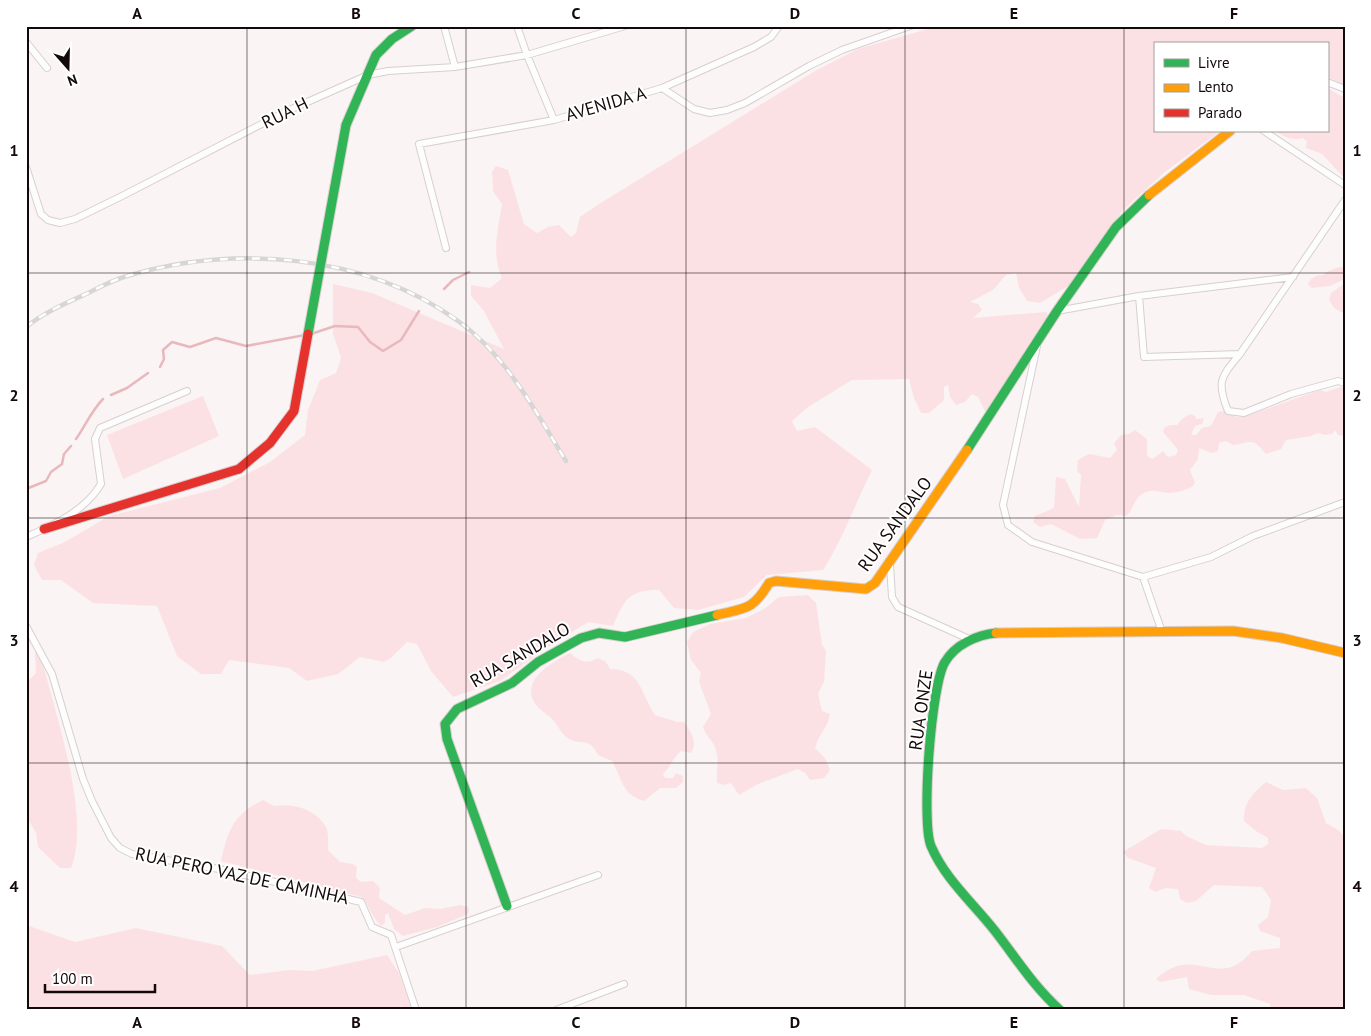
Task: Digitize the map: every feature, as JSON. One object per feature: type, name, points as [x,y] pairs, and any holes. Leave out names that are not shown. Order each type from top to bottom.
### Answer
[{"type":"street","points":[[44,529],[239,469],[261,454],[280,434],[294,411],[346,125],[376,55],[382,47],[412,26]]},
{"type":"street","points":[[444,26],[455,67]]},
{"type":"street","points":[[517,26],[526,55],[554,120]]},
{"type":"street","name":"RUA H","points":[[26,167],[41,214],[48,220],[60,223],[75,219],[285,112],[368,75],[388,71],[455,67],[526,55],[625,26]]},
{"type":"street","name":"AVENIDA A","points":[[446,248],[419,144],[554,120],[662,88],[754,47],[770,37],[779,26]]},
{"type":"street","points":[[662,88],[694,109],[710,113],[727,110],[745,103],[809,66],[842,50],[910,26]]},
{"type":"street","points":[[26,42],[47,68]]},
{"type":"street","points":[[1328,82],[1345,89]]},
{"type":"street","name":"RUA SANDALO","points":[[507,906],[447,739],[445,724],[451,714],[512,683],[551,654],[594,633],[625,636],[743,609],[758,602],[769,583],[776,581],[866,589],[875,583],[890,565],[1057,311],[1116,228],[1153,191],[1229,132]]},
{"type":"street","points":[[1266,132],[1345,185]]},
{"type":"street","points":[[1345,200],[1240,354],[1222,376],[1222,396],[1228,411],[1244,413],[1291,394],[1338,381],[1345,383]]},
{"type":"street","points":[[1057,311],[1139,296],[1293,276]]},
{"type":"street","points":[[1139,296],[1144,357],[1240,354]]},
{"type":"street","points":[[1037,344],[1006,485],[1004,505],[1008,525],[1032,542],[1143,577],[1211,556],[1254,536],[1345,502]]},
{"type":"street","points":[[26,537],[44,529],[88,503],[102,484],[94,439],[100,428],[187,391]]},
{"type":"street","points":[[890,565],[892,597],[898,606],[969,639]]},
{"type":"street","points":[[1143,577],[1162,632]]},
{"type":"street","name":"RUA PERO VAZ DE CAMINHA","points":[[26,626],[52,674],[92,802],[111,838],[120,848],[132,854],[219,869],[355,899],[365,907],[372,926],[388,932],[396,947],[416,1010]]},
{"type":"street","name":"RUA ONZE","points":[[1060,1010],[1032,980],[965,895],[937,856],[927,832],[938,679],[942,665],[959,646],[969,639],[994,633],[1234,631],[1282,638],[1345,653]]},
{"type":"street","points":[[396,947],[598,875]]},
{"type":"street","points":[[556,1010],[624,984]]},
{"type":"shaded area","points":[[938,26],[1345,26],[1345,85],[1328,77],[1328,42],[1154,42],[1154,132],[1219,132],[1165,172],[1123,210],[1070,285],[1040,303],[1027,301],[1019,288],[1016,273],[1006,275],[993,290],[970,302],[978,304],[982,310],[973,318],[1047,312],[1048,317],[986,413],[978,397],[972,394],[965,402],[956,405],[950,397],[948,385],[944,387],[944,400],[929,413],[921,413],[914,398],[909,379],[852,380],[808,407],[792,421],[797,431],[815,427],[872,470],[843,534],[823,570],[767,575],[744,597],[698,610],[674,608],[659,590],[640,592],[628,598],[624,603],[613,626],[588,622],[545,649],[500,681],[453,697],[431,671],[417,644],[407,642],[391,658],[384,662],[360,657],[338,674],[307,681],[289,668],[229,660],[221,674],[201,674],[177,656],[157,606],[93,603],[61,580],[42,580],[34,565],[38,553],[65,542],[109,516],[220,488],[270,462],[305,435],[308,410],[320,380],[336,373],[341,358],[333,334],[333,284],[372,293],[504,349],[484,311],[471,296],[471,285],[490,288],[502,278],[496,251],[502,204],[493,191],[492,172],[496,166],[508,170],[524,224],[537,233],[548,227],[559,225],[571,237],[576,233],[580,217],[599,204],[815,71],[858,49]]},
{"type":"shaded area","points":[[1328,89],[1345,98],[1345,179],[1322,154],[1306,148],[1307,142],[1303,138],[1288,138],[1278,132],[1328,132]]},
{"type":"shaded area","points":[[1343,267],[1345,279],[1330,286],[1312,288],[1308,285],[1314,277]]},
{"type":"shaded area","points":[[1345,283],[1345,314],[1334,308],[1329,300],[1331,293]]},
{"type":"shaded area","points":[[1341,387],[1345,388],[1345,436],[1338,435],[1335,430],[1332,434],[1318,433],[1286,440],[1281,449],[1266,454],[1258,445],[1252,442],[1233,445],[1226,441],[1219,443],[1218,451],[1211,453],[1199,448],[1198,459],[1190,470],[1195,483],[1192,487],[1169,493],[1145,492],[1137,499],[1126,516],[1117,515],[1105,520],[1097,538],[1080,539],[1051,524],[1040,527],[1033,522],[1035,516],[1054,508],[1056,477],[1065,479],[1079,507],[1081,475],[1077,471],[1078,460],[1089,454],[1110,458],[1117,450],[1114,443],[1121,435],[1129,434],[1135,430],[1147,439],[1147,456],[1153,459],[1163,451],[1168,457],[1176,455],[1178,450],[1163,432],[1164,428],[1170,425],[1177,425],[1190,414],[1195,416],[1196,419],[1204,418],[1202,424],[1195,426],[1191,435],[1196,435],[1202,428],[1211,426],[1218,412],[1223,411],[1237,417],[1249,415],[1320,390],[1326,392]]},
{"type":"shaded area","points":[[203,396],[219,436],[123,479],[107,435]]},
{"type":"shaded area","points":[[808,595],[816,603],[822,644],[826,651],[824,682],[818,694],[822,711],[830,714],[815,748],[825,758],[830,770],[824,778],[810,780],[805,773],[798,769],[758,784],[739,795],[731,783],[725,785],[717,783],[718,760],[714,744],[703,727],[711,714],[699,682],[701,673],[691,660],[687,642],[693,632],[710,624],[746,618],[764,609],[779,597]]},
{"type":"shaded area","points":[[35,652],[39,654],[44,668],[57,714],[75,797],[76,848],[71,868],[60,868],[38,847],[36,833],[26,816],[26,680],[36,673]]},
{"type":"shaded area","points":[[570,653],[587,662],[598,658],[606,662],[610,669],[628,673],[638,683],[655,715],[677,722],[684,722],[693,737],[693,749],[691,753],[681,751],[663,774],[665,778],[673,778],[676,773],[683,776],[683,782],[676,788],[660,788],[644,801],[636,798],[624,786],[612,761],[598,755],[595,749],[588,743],[569,739],[552,719],[536,706],[531,692],[532,684],[542,671]]},
{"type":"shaded area","points":[[1266,782],[1283,790],[1306,788],[1317,798],[1326,823],[1345,837],[1345,1010],[1271,1010],[1270,1004],[1244,995],[1211,995],[1189,989],[1187,977],[1160,982],[1156,979],[1170,969],[1183,965],[1217,969],[1228,968],[1239,963],[1252,951],[1280,948],[1280,938],[1260,931],[1258,925],[1268,917],[1271,900],[1262,887],[1214,885],[1196,901],[1187,903],[1180,899],[1178,889],[1166,888],[1155,892],[1149,888],[1156,868],[1128,858],[1123,852],[1161,829],[1181,831],[1186,836],[1206,845],[1262,848],[1268,844],[1268,838],[1244,821],[1244,815],[1250,799]]},
{"type":"shaded area","points":[[263,800],[274,806],[288,805],[303,808],[316,815],[327,829],[328,850],[340,862],[353,864],[357,867],[356,878],[361,882],[373,881],[380,888],[379,898],[405,915],[425,908],[440,909],[460,905],[469,907],[468,914],[437,927],[403,936],[394,929],[388,913],[385,915],[385,923],[381,926],[362,897],[221,861],[226,840],[233,824],[245,812]]},
{"type":"shaded area","points":[[26,925],[75,942],[136,928],[222,946],[250,975],[290,970],[312,971],[387,955],[399,973],[412,1010],[402,1010],[401,1006],[391,1010],[26,1010]]},
{"type":"waterway","points":[[444,289],[453,280],[469,272]]},
{"type":"waterway","points":[[311,334],[335,326],[358,327],[370,342],[383,351],[401,340],[419,311]]},
{"type":"waterway","points":[[160,367],[164,359],[163,350],[172,342],[190,347],[216,338],[246,346],[305,335]]},
{"type":"waterway","points":[[111,395],[127,388],[148,373]]},
{"type":"waterway","points":[[76,439],[103,399]]},
{"type":"waterway","points":[[26,489],[46,481],[51,472],[62,464],[64,454],[71,446]]},
{"type":"railway","points":[[26,327],[55,309],[109,283],[124,277],[166,267],[209,260],[253,258],[297,261],[340,268],[381,281],[421,298],[458,321],[475,335],[491,350],[519,385],[566,461]]},
{"type":"traffic: fast","points":[[346,125],[376,55],[392,39],[412,26]]},
{"type":"traffic: fast","points":[[308,334],[346,125]]},
{"type":"traffic: fast","points":[[967,450],[1057,311],[1116,227],[1149,195]]},
{"type":"traffic: fast","points":[[507,906],[447,739],[445,724],[457,709],[512,683],[538,662],[581,638],[599,633],[625,637],[717,615]]},
{"type":"traffic: fast","points":[[996,633],[981,636],[960,646],[949,656],[940,675],[929,753],[927,783],[928,832],[931,846],[952,880],[995,931],[1034,982],[1060,1010]]},
{"type":"traffic: slow","points":[[1149,195],[1229,132]]},
{"type":"traffic: slow","points":[[717,615],[748,606],[758,598],[769,583],[776,581],[866,589],[875,583],[967,450]]},
{"type":"traffic: slow","points":[[996,633],[1233,631],[1282,638],[1345,653]]},
{"type":"traffic: jam","points":[[239,469],[270,443],[294,411],[308,334]]},
{"type":"traffic: jam","points":[[44,529],[239,469]]}]
